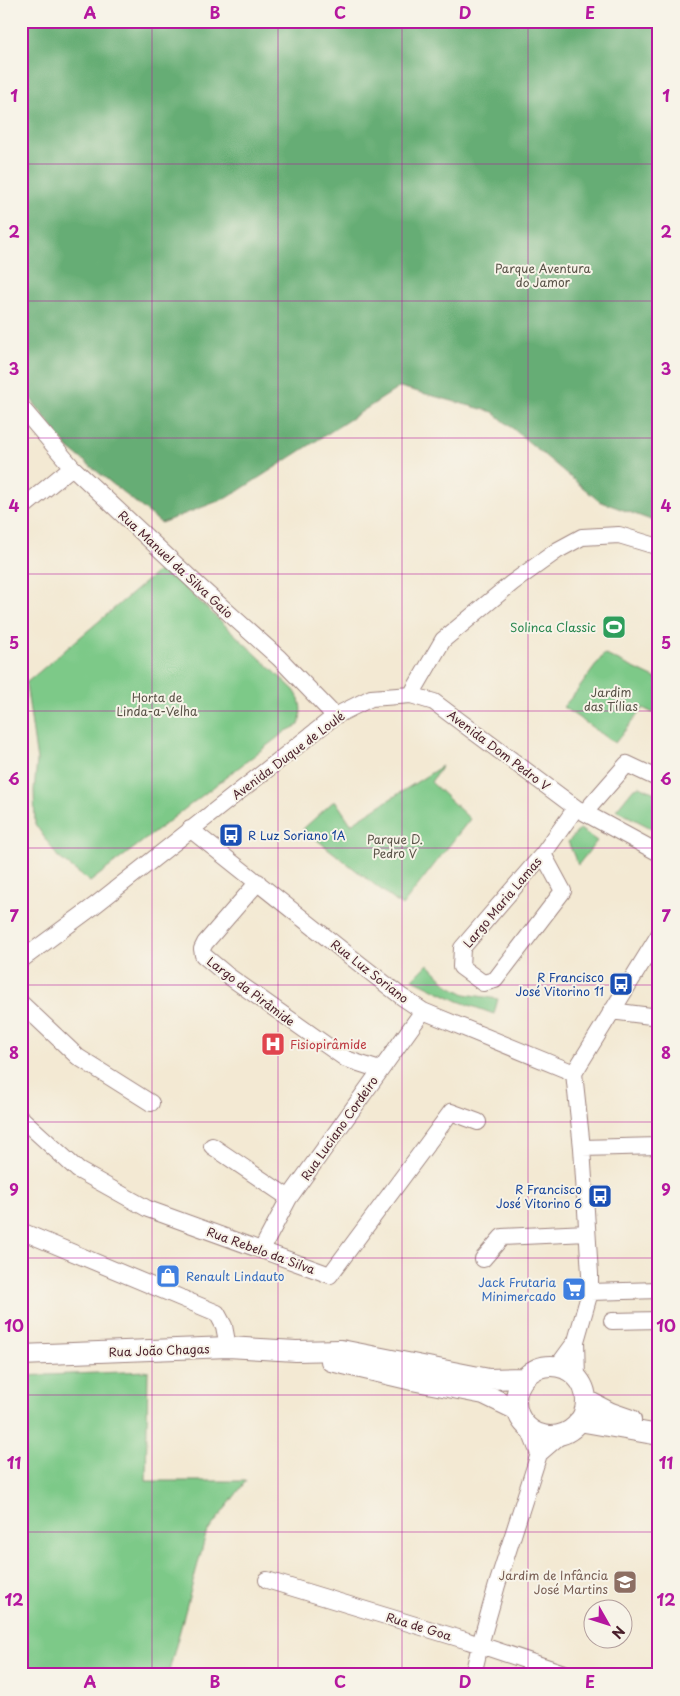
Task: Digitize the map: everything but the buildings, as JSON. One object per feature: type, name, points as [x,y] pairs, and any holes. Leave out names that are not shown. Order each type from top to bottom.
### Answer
[{"type":"street","name":"Rua Manuel da Silva Gaio","points":[[21,407],[72,466],[201,588],[279,658],[335,716]]},
{"type":"street","points":[[21,509],[72,466]]},
{"type":"street","points":[[410,695],[443,640],[512,583],[558,550],[582,537],[619,536],[659,547]]},
{"type":"street","name":"Avenida Duque de Loulé","points":[[21,960],[94,906],[335,716],[371,698],[410,695]]},
{"type":"street","name":"Avenida Dom Pedro V","points":[[410,695],[434,702],[580,810],[659,852]]},
{"type":"street","points":[[580,810],[627,764],[659,779]]},
{"type":"street","name":"Largo Maria Lamas","points":[[543,854],[564,891],[495,980],[483,983],[461,967],[462,948],[580,810]]},
{"type":"street","name":"Rua Luz Soriano","points":[[190,829],[360,965],[423,1011],[574,1073]]},
{"type":"street","name":"Largo da Pirâmide","points":[[258,882],[205,943],[202,950],[203,955],[346,1059],[380,1070]]},
{"type":"street","points":[[577,1378],[576,1341],[590,1292],[590,1274],[582,1148],[574,1073],[659,935]]},
{"type":"street","points":[[21,1004],[78,1057],[151,1103]]},
{"type":"street","name":"Rua Luciano Cordeiro","points":[[262,1249],[289,1198],[423,1011]]},
{"type":"street","points":[[611,1011],[659,1017]]},
{"type":"street","name":"Rua Rebelo da Silva","points":[[21,1118],[78,1170],[148,1209],[330,1275],[451,1112],[478,1122]]},
{"type":"street","points":[[212,1146],[289,1198]]},
{"type":"street","points":[[582,1148],[659,1146]]},
{"type":"street","points":[[21,1231],[217,1313],[224,1326],[228,1347]]},
{"type":"street","points":[[483,1259],[502,1237],[587,1233]]},
{"type":"street","points":[[590,1292],[659,1290]]},
{"type":"street","points":[[612,1321],[659,1320]]},
{"type":"street","points":[[557,1366],[576,1341]]},
{"type":"street","name":"Rua João Chagas","points":[[21,1355],[228,1347],[296,1351],[341,1350],[489,1379],[524,1378]]},
{"type":"street","name":"Rua João Chagas","points":[[296,1351],[389,1375],[484,1394],[517,1410]]},
{"type":"street","points":[[474,1675],[480,1645],[497,1585],[539,1454],[561,1435],[572,1430],[580,1421],[584,1411],[586,1400],[583,1388],[577,1378],[557,1366],[545,1366],[534,1370],[524,1378],[518,1388],[515,1399],[521,1420],[529,1429],[539,1454]]},
{"type":"street","points":[[586,1400],[611,1413],[659,1430]]},
{"type":"street","points":[[580,1421],[659,1435]]},
{"type":"street","points":[[529,1429],[539,1434],[561,1435]]},
{"type":"street","name":"Rua de Goa","points":[[267,1580],[480,1645],[570,1675]]},
{"type":"green space","name":"Parque Aventura do Jamor","points":[[21,21],[659,21],[659,523],[599,501],[493,412],[400,387],[229,497],[161,523],[68,448],[21,386]]},
{"type":"green space","name":"Horta de Linda-a-Velha","points":[[163,567],[294,690],[299,698],[301,707],[299,725],[286,731],[90,882],[58,857],[35,824],[34,790],[37,761],[26,683]]},
{"type":"green space","name":"Jardim das Tílias","points":[[604,654],[659,680],[659,716],[643,708],[615,743],[563,707]]},
{"type":"green space","name":"Parque D. Pedro V","points":[[442,766],[431,782],[470,819],[402,906],[303,829],[335,800],[351,824]]},
{"type":"green space","points":[[640,786],[659,795],[659,832],[616,810],[633,789]]},
{"type":"green space","points":[[580,829],[597,841],[578,865],[568,842]]},
{"type":"green space","points":[[428,964],[448,985],[465,994],[498,999],[494,1014],[458,1001],[413,979]]},
{"type":"green space","points":[[148,1371],[146,1481],[246,1481],[206,1534],[168,1675],[21,1675],[21,1376]]},
{"type":"place","name":"Solinca Classic","points":[[614,627]]},
{"type":"place","name":"R Luz Soriano 1A","points":[[231,835]]},
{"type":"place","name":"R Francisco José Vitorino 11","points":[[621,984]]},
{"type":"place","name":"Fisiopirâmide","points":[[273,1044]]},
{"type":"place","name":"R Francisco José Vitorino 6","points":[[600,1196]]},
{"type":"place","name":"Renault Lindauto","points":[[168,1276]]},
{"type":"place","name":"Jack Frutaria Minimercado","points":[[574,1289]]},
{"type":"place","name":"Jardim de Infância José Martins","points":[[625,1582]]}]
